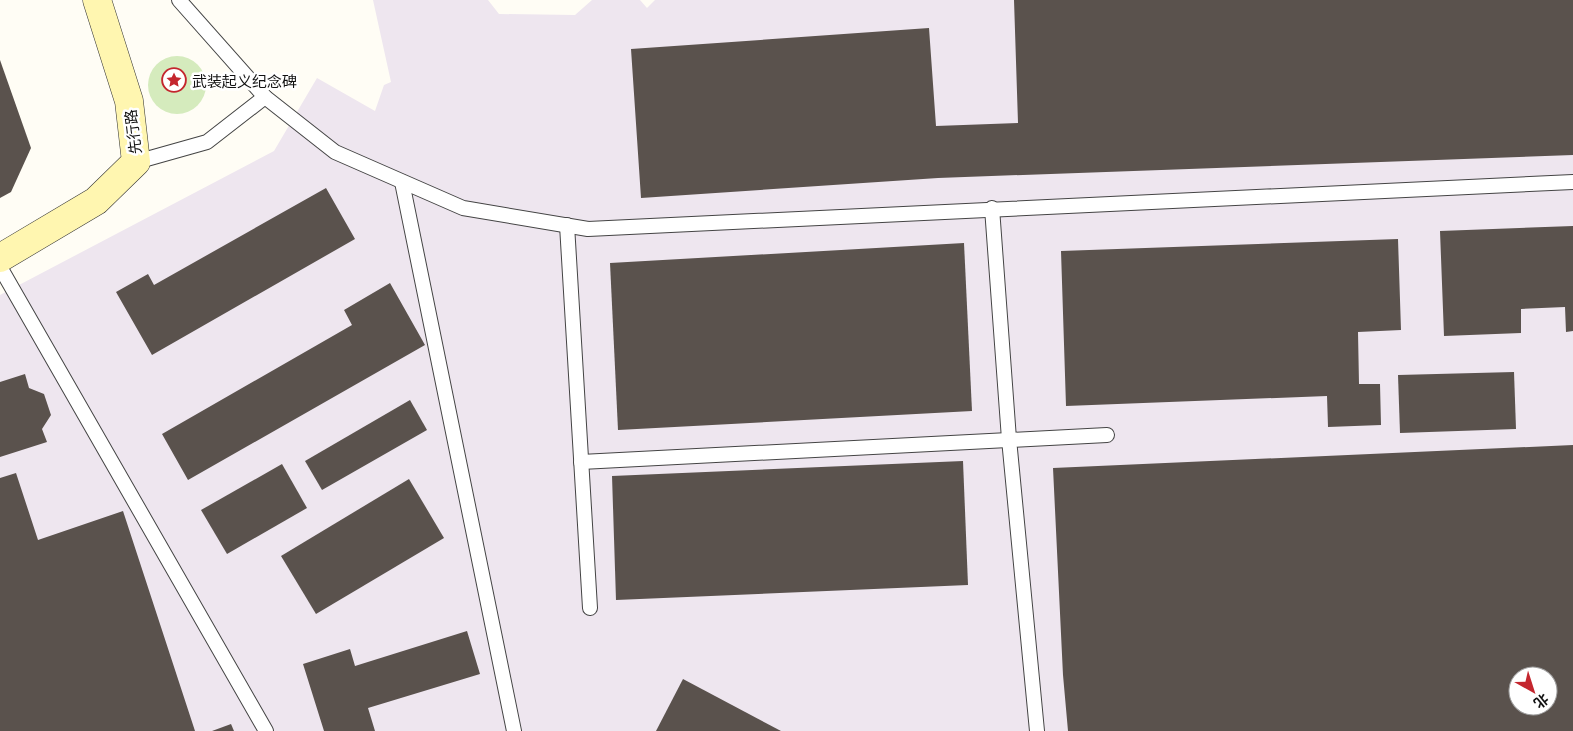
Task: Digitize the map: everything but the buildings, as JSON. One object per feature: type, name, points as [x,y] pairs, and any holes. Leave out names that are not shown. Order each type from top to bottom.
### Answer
[{"type":"street","name":"先行路","points":[[0,258],[96,201],[136,162],[129,101],[96,0]]},
{"type":"lane","points":[[179,0],[265,98],[334,152],[462,208],[588,229],[992,208],[1573,182]]},
{"type":"lane","points":[[136,162],[208,142],[265,98]]},
{"type":"lane","points":[[402,182],[514,731]]},
{"type":"lane","points":[[992,208],[1009,439],[1037,731]]},
{"type":"lane","points":[[567,225],[590,608]]},
{"type":"lane","points":[[0,267],[266,731]]},
{"type":"lane","points":[[581,462],[1107,435]]},
{"type":"shaded area","points":[[373,0],[488,0],[499,14],[575,15],[592,0],[640,0],[647,8],[655,0],[1573,0],[1573,731],[0,731],[0,295],[274,151],[317,78],[375,111],[384,85],[391,82]]},
{"type":"green space","points":[[171,56],[183,56],[198,64],[206,79],[206,91],[198,106],[183,114],[171,114],[156,106],[148,91],[148,79],[156,64]]},
{"type":"place","name":"武装起义纪念碑","points":[[174,80]]}]
